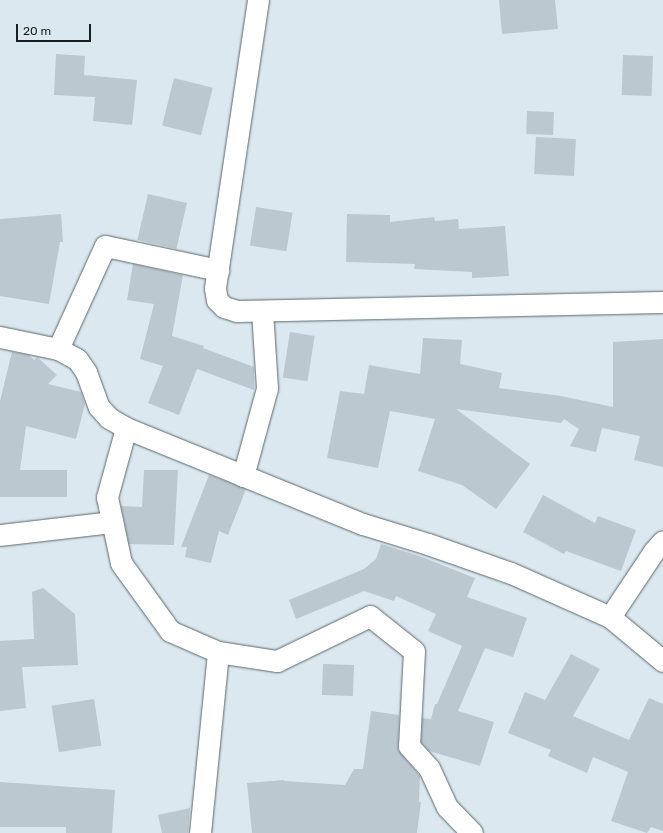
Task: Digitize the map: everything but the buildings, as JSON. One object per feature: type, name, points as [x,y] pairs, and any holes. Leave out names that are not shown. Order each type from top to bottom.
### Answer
[{"type":"street","points":[[258,0],[215,288],[216,300],[224,307],[237,311],[262,311],[663,302]]},
{"type":"street","points":[[58,350],[105,246],[218,270]]},
{"type":"street","points":[[244,476],[267,388],[262,311]]},
{"type":"street","points":[[0,337],[58,350],[77,359],[86,372],[99,407],[109,418],[126,428],[363,524],[428,544],[511,573],[610,617],[663,661]]},
{"type":"street","points":[[126,428],[107,497],[112,522],[121,563],[170,631],[218,652],[277,661],[370,616],[414,651],[409,746],[429,768],[447,807],[472,833]]},
{"type":"street","points":[[0,535],[112,522]]},
{"type":"street","points":[[610,617],[663,540]]},
{"type":"street","points":[[200,833],[218,652]]}]
